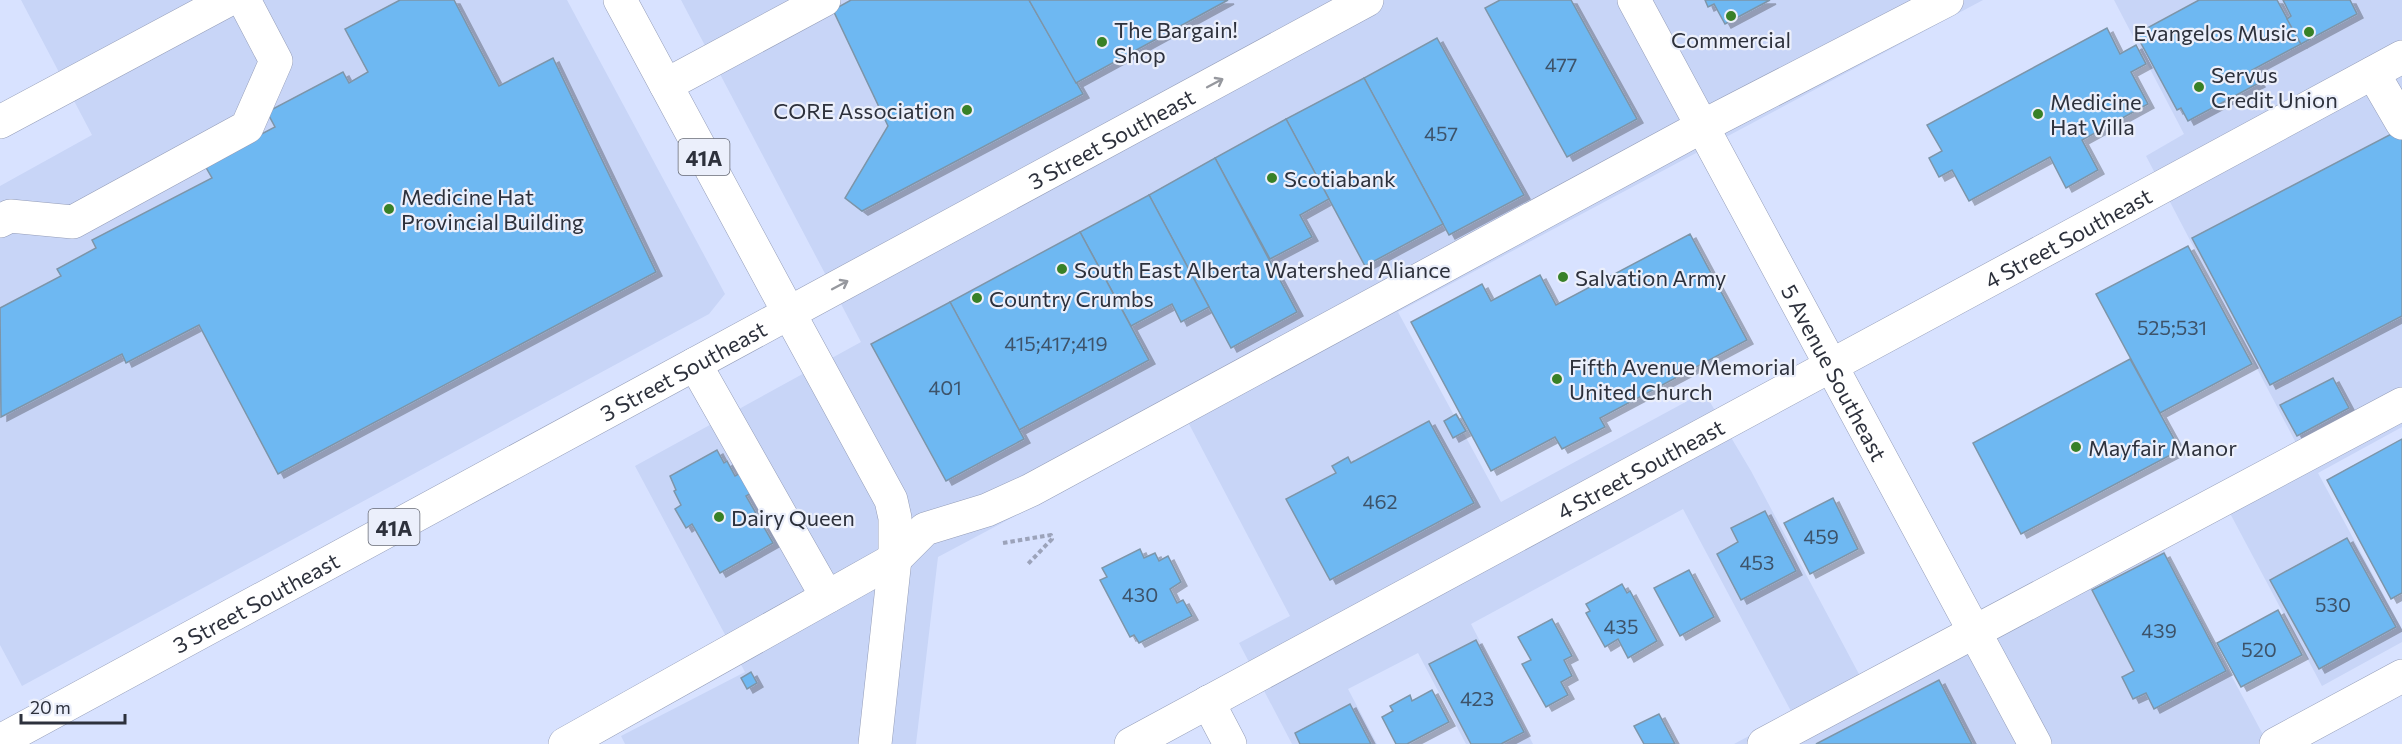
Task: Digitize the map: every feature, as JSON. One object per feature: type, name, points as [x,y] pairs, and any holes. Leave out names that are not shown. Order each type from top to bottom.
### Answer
[{"type":"street","points":[[0,122],[228,0]]},
{"type":"street","points":[[0,221],[10,216],[73,222],[247,127],[276,61],[244,0]]},
{"type":"street","name":"41A","points":[[620,0],[789,313]]},
{"type":"street","points":[[666,85],[824,0]]},
{"type":"street","name":"3 Street Southeast","points":[[5,736],[1367,0]]},
{"type":"street","name":"5 Avenue Southeast","points":[[1634,0],[2035,744]]},
{"type":"street","points":[[566,744],[895,559],[925,529],[987,510],[1031,490],[1703,126],[1947,0]]},
{"type":"street","name":"4 Street Southeast","points":[[1131,744],[2402,57]]},
{"type":"street","points":[[2373,73],[2402,123]]},
{"type":"street","points":[[789,313],[891,500],[895,518],[895,559],[875,744]]},
{"type":"street","points":[[695,364],[827,597]]},
{"type":"street","points":[[1764,744],[2402,404]]},
{"type":"street","points":[[2276,744],[2402,676]]},
{"type":"street","points":[[1208,702],[1230,744]]},
{"type":"shaded area","points":[[21,0],[567,0],[725,294],[709,314],[22,686],[0,645],[0,186],[92,135]]},
{"type":"shaded area","points":[[681,0],[1983,0],[1398,312],[1501,502],[1704,392],[1751,471],[1860,676],[2149,522],[2268,744],[1734,744],[1792,713],[1683,509],[1471,624],[1533,744],[1466,744],[1418,653],[1348,689],[1377,744],[1292,744],[1239,643],[1290,616],[1189,424],[938,557],[916,744],[625,744],[621,736],[745,672],[635,466],[861,342]]},
{"type":"shaded area","points":[[2114,0],[2402,0],[2402,427],[2318,473],[2402,629],[2402,642],[2322,686],[2216,487],[2296,443],[2146,156],[2184,134]]},
{"type":"building","name":"Medicine Hat Provincial Building","points":[[400,0],[454,0],[499,86],[553,58],[656,272],[278,474],[199,325],[126,363],[122,354],[1,417],[0,308],[61,276],[57,269],[96,248],[92,240],[212,178],[204,164],[275,127],[267,112],[343,72],[349,83],[368,72],[345,29]]},
{"type":"building","name":"CORE Association","points":[[851,0],[1029,0],[1083,94],[862,211],[845,198],[888,126],[833,10]]},
{"type":"building","name":"The Bargain! Shop","points":[[1029,0],[1228,0],[1076,83]]},
{"type":"building","points":[[1500,0],[1571,0],[1637,119],[1567,157],[1485,8]]},
{"type":"building","name":"Commercial","points":[[1705,0],[1770,0],[1725,24],[1714,4],[1708,7]]},
{"type":"building","points":[[2199,0],[2277,0],[2301,44],[2252,70],[2259,83],[2188,121],[2181,108],[2177,110],[2136,34]]},
{"type":"building","name":"Evangelos Music","points":[[2283,0],[2350,0],[2357,14],[2301,44],[2287,19],[2291,16]]},
{"type":"building","name":"Medicine Hat Villa","points":[[2107,28],[2120,54],[2136,45],[2146,64],[2131,72],[2148,104],[2082,140],[2098,170],[2066,188],[2050,157],[1969,201],[1952,170],[1939,177],[1929,158],[1942,151],[1927,125]]},
{"type":"building","points":[[1437,38],[1524,195],[1449,235],[1364,78]]},
{"type":"building","points":[[1364,78],[1443,224],[1365,266],[1286,119]]},
{"type":"building","name":"Scotiabank","points":[[1286,119],[1329,199],[1300,215],[1312,237],[1270,259],[1215,158]]},
{"type":"building","points":[[2399,130],[2402,136],[2402,316],[2270,385],[2192,238]]},
{"type":"building","points":[[1215,158],[1297,312],[1231,348],[1149,195]]},
{"type":"building","points":[[1149,195],[1209,307],[1181,322],[1172,304],[1131,326],[1080,232]]},
{"type":"building","points":[[1080,232],[1149,360],[1019,430],[950,302]]},
{"type":"building","name":"Fifth Avenue Memorial United Church","points":[[1690,234],[1747,340],[1600,418],[1605,427],[1562,449],[1555,437],[1491,471],[1411,322],[1482,284],[1491,301],[1540,275],[1556,305]]},
{"type":"building","points":[[2188,246],[2252,364],[2160,413],[2096,294]]},
{"type":"building","points":[[950,302],[1024,439],[946,481],[871,344]]},
{"type":"building","name":"Mayfair Manor","points":[[2130,359],[2180,450],[2021,534],[1973,443]]},
{"type":"building","points":[[2333,378],[2349,408],[2297,436],[2280,405]]},
{"type":"building","points":[[1456,414],[1466,431],[1453,438],[1444,421]]},
{"type":"building","points":[[1429,421],[1474,503],[1330,580],[1286,499],[1336,473],[1332,466],[1348,457],[1351,463]]},
{"type":"building","points":[[2402,439],[2402,593],[2391,599],[2327,480]]},
{"type":"building","name":"Dairy Queen","points":[[717,450],[724,463],[727,461],[735,476],[742,472],[753,492],[746,496],[773,543],[720,573],[692,524],[686,528],[675,509],[681,505],[670,476]]},
{"type":"building","points":[[1833,498],[1858,549],[1810,574],[1784,523]]},
{"type":"building","points":[[1765,511],[1796,571],[1741,600],[1717,554],[1738,542],[1731,528]]},
{"type":"building","points":[[2347,538],[2396,627],[2319,669],[2270,580]]},
{"type":"building","points":[[1140,549],[1144,558],[1155,553],[1159,561],[1168,556],[1181,582],[1170,589],[1177,603],[1183,600],[1192,616],[1139,643],[1134,635],[1130,637],[1100,580],[1107,577],[1102,568]]},
{"type":"building","points":[[2164,553],[2226,671],[2154,709],[2146,693],[2133,699],[2122,677],[2134,671],[2092,590]]},
{"type":"building","points":[[1689,570],[1714,617],[1680,636],[1654,588]]},
{"type":"building","points":[[1622,584],[1627,593],[1630,591],[1657,641],[1628,658],[1618,639],[1605,647],[1586,613],[1590,611],[1586,604]]},
{"type":"building","points":[[2278,610],[2302,655],[2241,687],[2217,643]]},
{"type":"building","points":[[1552,619],[1572,656],[1564,660],[1572,676],[1561,682],[1568,695],[1546,707],[1522,664],[1531,660],[1518,637]]},
{"type":"building","points":[[1476,640],[1524,732],[1501,744],[1471,744],[1429,664]]},
{"type":"building","points":[[751,672],[757,683],[747,689],[741,678]]},
{"type":"building","points":[[1939,680],[1972,744],[1816,744]]},
{"type":"building","points":[[1432,690],[1449,722],[1407,744],[1396,744],[1382,717],[1393,711],[1390,706],[1410,695],[1412,701]]},
{"type":"building","points":[[1350,704],[1371,744],[1300,744],[1295,733]]},
{"type":"building","points":[[1659,714],[1675,744],[1644,744],[1634,726]]},
{"type":"place","name":"Commercial","points":[[1731,16]]},
{"type":"place","name":"Evangelos Music","points":[[2309,32]]},
{"type":"place","name":"The Bargain! Shop","points":[[1102,42]]},
{"type":"place","name":"Servus Credit Union","points":[[2199,87]]},
{"type":"place","name":"CORE Association","points":[[967,110]]},
{"type":"place","name":"Medicine Hat Villa","points":[[2038,114]]},
{"type":"place","name":"Scotiabank","points":[[1272,178]]},
{"type":"place","name":"Medicine Hat Provincial Building","points":[[389,209]]},
{"type":"place","name":"South East Alberta Watershed Aliance","points":[[1062,269]]},
{"type":"place","name":"Salvation Army","points":[[1563,277]]},
{"type":"place","name":"Country Crumbs","points":[[977,298]]},
{"type":"place","name":"Fifth Avenue Memorial United Church","points":[[1557,379]]},
{"type":"place","name":"Mayfair Manor","points":[[2076,447]]},
{"type":"place","name":"Dairy Queen","points":[[719,517]]}]
